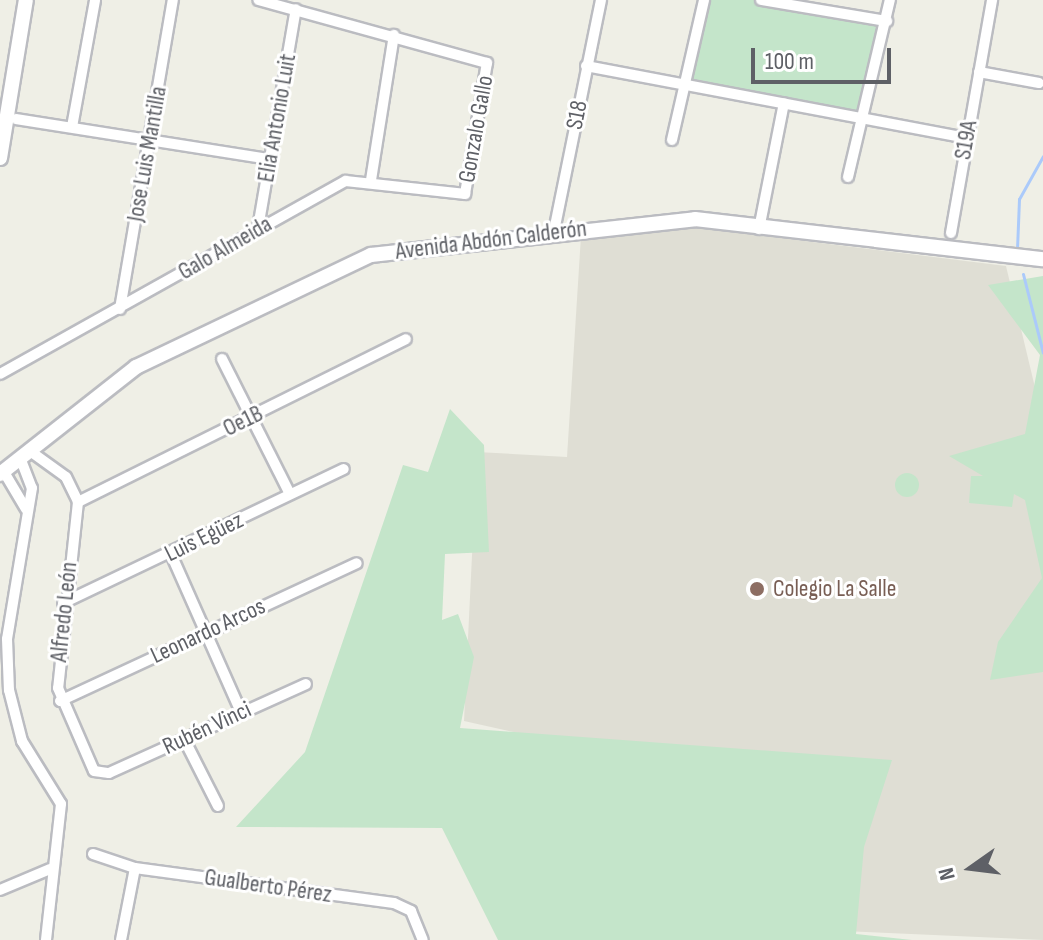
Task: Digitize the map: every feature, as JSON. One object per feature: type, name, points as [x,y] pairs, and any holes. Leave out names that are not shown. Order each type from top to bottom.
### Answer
[{"type":"street","points":[[0,158],[26,0]]},
{"type":"street","points":[[72,127],[95,0]]},
{"type":"street","name":"Jose Luis Mantilla","points":[[120,309],[173,0]]},
{"type":"street","points":[[259,0],[394,35],[371,180]]},
{"type":"street","name":"S18","points":[[554,231],[601,0]]},
{"type":"street","points":[[672,140],[688,85],[704,0]]},
{"type":"street","points":[[761,0],[808,4],[887,21]]},
{"type":"street","points":[[848,177],[890,0]]},
{"type":"street","name":"S19A","points":[[951,233],[992,0]]},
{"type":"street","name":"Elia Antonio Luit","points":[[258,228],[296,9]]},
{"type":"street","name":"Gonzalo Gallo","points":[[394,35],[487,63],[465,194]]},
{"type":"street","points":[[586,66],[863,121],[967,138]]},
{"type":"street","points":[[979,72],[1039,83]]},
{"type":"street","points":[[759,229],[784,103]]},
{"type":"street","points":[[16,119],[268,159]]},
{"type":"street","name":"Galo Almeida","points":[[0,374],[346,181],[371,180],[465,194]]},
{"type":"street","name":"Avenida Abdón Calderón","points":[[2,473],[136,367],[353,261],[554,231],[695,219],[759,229],[1043,259]]},
{"type":"street","name":"Oe1B","points":[[78,502],[406,339]]},
{"type":"street","points":[[222,359],[290,494]]},
{"type":"street","points":[[26,456],[66,477],[78,502]]},
{"type":"street","points":[[26,456],[32,482],[3,640],[22,741],[61,804],[50,869],[46,940]]},
{"type":"street","name":"Luis Egüez","points":[[63,603],[344,469]]},
{"type":"street","points":[[2,473],[27,511]]},
{"type":"street","name":"Alfredo León","points":[[78,502],[63,603],[60,701],[91,767],[109,773]]},
{"type":"street","points":[[171,554],[241,712]]},
{"type":"street","name":"Leonardo Arcos","points":[[60,701],[357,563]]},
{"type":"street","name":"Rubén Vinci","points":[[109,773],[306,684]]},
{"type":"street","points":[[184,739],[218,806]]},
{"type":"street","name":"Gualberto Pérez","points":[[93,854],[135,868],[394,903],[411,911],[423,940]]},
{"type":"street","points":[[121,940],[135,868]]},
{"type":"street","points":[[0,890],[50,869]]},
{"type":"shaded area","name":"Colegio La Salle","points":[[684,226],[1006,266],[1043,421],[1043,940],[821,930],[582,747],[464,721],[477,452],[567,457],[581,236]]},
{"type":"green space","points":[[704,0],[761,0],[887,21],[863,121],[688,85]]},
{"type":"green space","points":[[1043,276],[1043,672],[990,680],[998,642],[1042,578],[1025,500],[1014,494],[1012,507],[969,503],[971,476],[983,476],[949,456],[1025,434],[1040,355],[988,285]]},
{"type":"green space","points":[[450,409],[484,445],[489,552],[445,554],[442,620],[458,614],[474,657],[460,728],[892,760],[864,847],[856,934],[912,940],[498,940],[442,828],[236,827],[305,752],[403,465],[428,472]]},
{"type":"green space","points":[[907,473],[918,480],[919,485],[912,496],[907,497],[896,490],[895,485],[902,474]]},
{"type":"waterway","points":[[1017,249],[1019,199],[1043,156]]},
{"type":"waterway","points":[[1023,274],[1043,353]]},
{"type":"place","name":"Colegio La Salle","points":[[757,589]]}]
